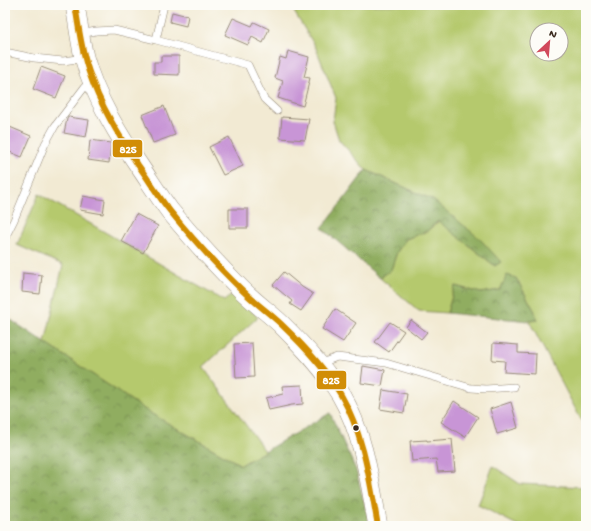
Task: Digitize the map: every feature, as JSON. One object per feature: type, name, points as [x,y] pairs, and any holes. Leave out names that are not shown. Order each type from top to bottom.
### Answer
[{"type":"main road","points":[[75,5],[79,34],[92,78],[104,107],[132,156],[171,212],[242,290],[281,325],[319,364],[341,395],[360,439],[368,470],[378,526]]},
{"type":"lane","points":[[156,40],[164,5]]},
{"type":"lane","points":[[79,34],[114,30],[248,65],[264,99],[277,111]]},
{"type":"lane","points":[[5,52],[34,58],[63,61],[85,58]]},
{"type":"lane","points":[[5,238],[14,220],[45,144],[55,126],[92,78]]},
{"type":"lane","points":[[319,364],[337,357],[344,357],[386,363],[471,388],[486,389],[514,387]]},
{"type":"green space","points":[[290,5],[586,5],[586,429],[529,321],[538,320],[516,278],[500,290],[481,293],[455,286],[447,313],[419,311],[380,278],[391,269],[397,252],[406,239],[427,231],[439,221],[495,266],[433,200],[366,170],[339,140],[333,121],[336,98],[315,46]]},
{"type":"green space","points":[[366,170],[433,200],[480,239],[501,262],[495,266],[438,221],[427,231],[406,239],[397,252],[391,270],[380,278],[322,228]]},
{"type":"green space","points":[[39,194],[224,301],[233,294],[258,317],[203,367],[265,451],[241,465],[150,413],[45,343],[63,265],[17,245]]},
{"type":"green space","points":[[507,275],[516,278],[538,320],[529,321],[447,313],[455,286],[481,293],[500,290]]},
{"type":"green space","points":[[5,316],[150,413],[241,465],[330,413],[356,470],[370,526],[5,526]]},
{"type":"green space","points":[[493,466],[520,484],[586,487],[586,526],[519,526],[478,505]]},
{"type":"building","points":[[172,12],[188,16],[186,26],[170,22]]},
{"type":"building","points":[[233,18],[252,26],[254,22],[269,29],[263,43],[252,37],[248,45],[225,35]]},
{"type":"building","points":[[288,51],[309,57],[304,77],[310,78],[303,106],[278,98],[283,81],[275,78],[280,57],[286,59]]},
{"type":"building","points":[[161,56],[179,56],[179,75],[154,74],[154,62],[161,62]]},
{"type":"building","points":[[41,67],[65,76],[56,98],[33,89]]},
{"type":"building","points":[[164,106],[175,135],[153,143],[142,115]]},
{"type":"building","points":[[68,117],[89,120],[86,137],[64,133]]},
{"type":"building","points":[[282,117],[309,119],[305,140],[280,138]]},
{"type":"building","points":[[5,125],[31,136],[22,157],[5,150]]},
{"type":"building","points":[[229,137],[243,166],[223,175],[209,147]]},
{"type":"building","points":[[90,140],[111,143],[109,163],[88,160]]},
{"type":"building","points":[[83,196],[105,200],[103,214],[80,210]]},
{"type":"building","points":[[229,209],[248,209],[248,228],[229,228]]},
{"type":"building","points":[[136,214],[158,226],[143,253],[121,241]]},
{"type":"building","points":[[284,272],[313,294],[301,311],[290,304],[292,301],[273,285]]},
{"type":"building","points":[[23,273],[42,275],[40,294],[22,292]]},
{"type":"building","points":[[335,309],[356,323],[343,342],[322,329]]},
{"type":"building","points":[[411,320],[427,332],[421,339],[406,327]]},
{"type":"building","points":[[390,322],[404,331],[389,352],[375,342]]},
{"type":"building","points":[[252,343],[254,377],[236,378],[234,344]]},
{"type":"building","points":[[493,343],[518,345],[518,353],[536,354],[535,374],[504,372],[505,361],[492,360]]},
{"type":"building","points":[[363,366],[385,370],[382,386],[361,383]]},
{"type":"building","points":[[302,385],[303,404],[269,410],[266,398],[283,394],[282,386]]},
{"type":"building","points":[[383,390],[407,394],[404,413],[380,409]]},
{"type":"building","points":[[454,401],[478,417],[465,437],[441,422]]},
{"type":"building","points":[[511,402],[518,428],[497,434],[490,409]]},
{"type":"building","points":[[452,439],[455,471],[438,472],[436,459],[412,461],[410,441]]},
{"type":"transit line","name":"825","points":[[75,5],[80,39],[93,84],[110,120],[138,165],[170,211],[204,251],[246,294],[281,324],[306,349],[335,385],[341,395],[349,410],[361,442],[378,526]]}]
